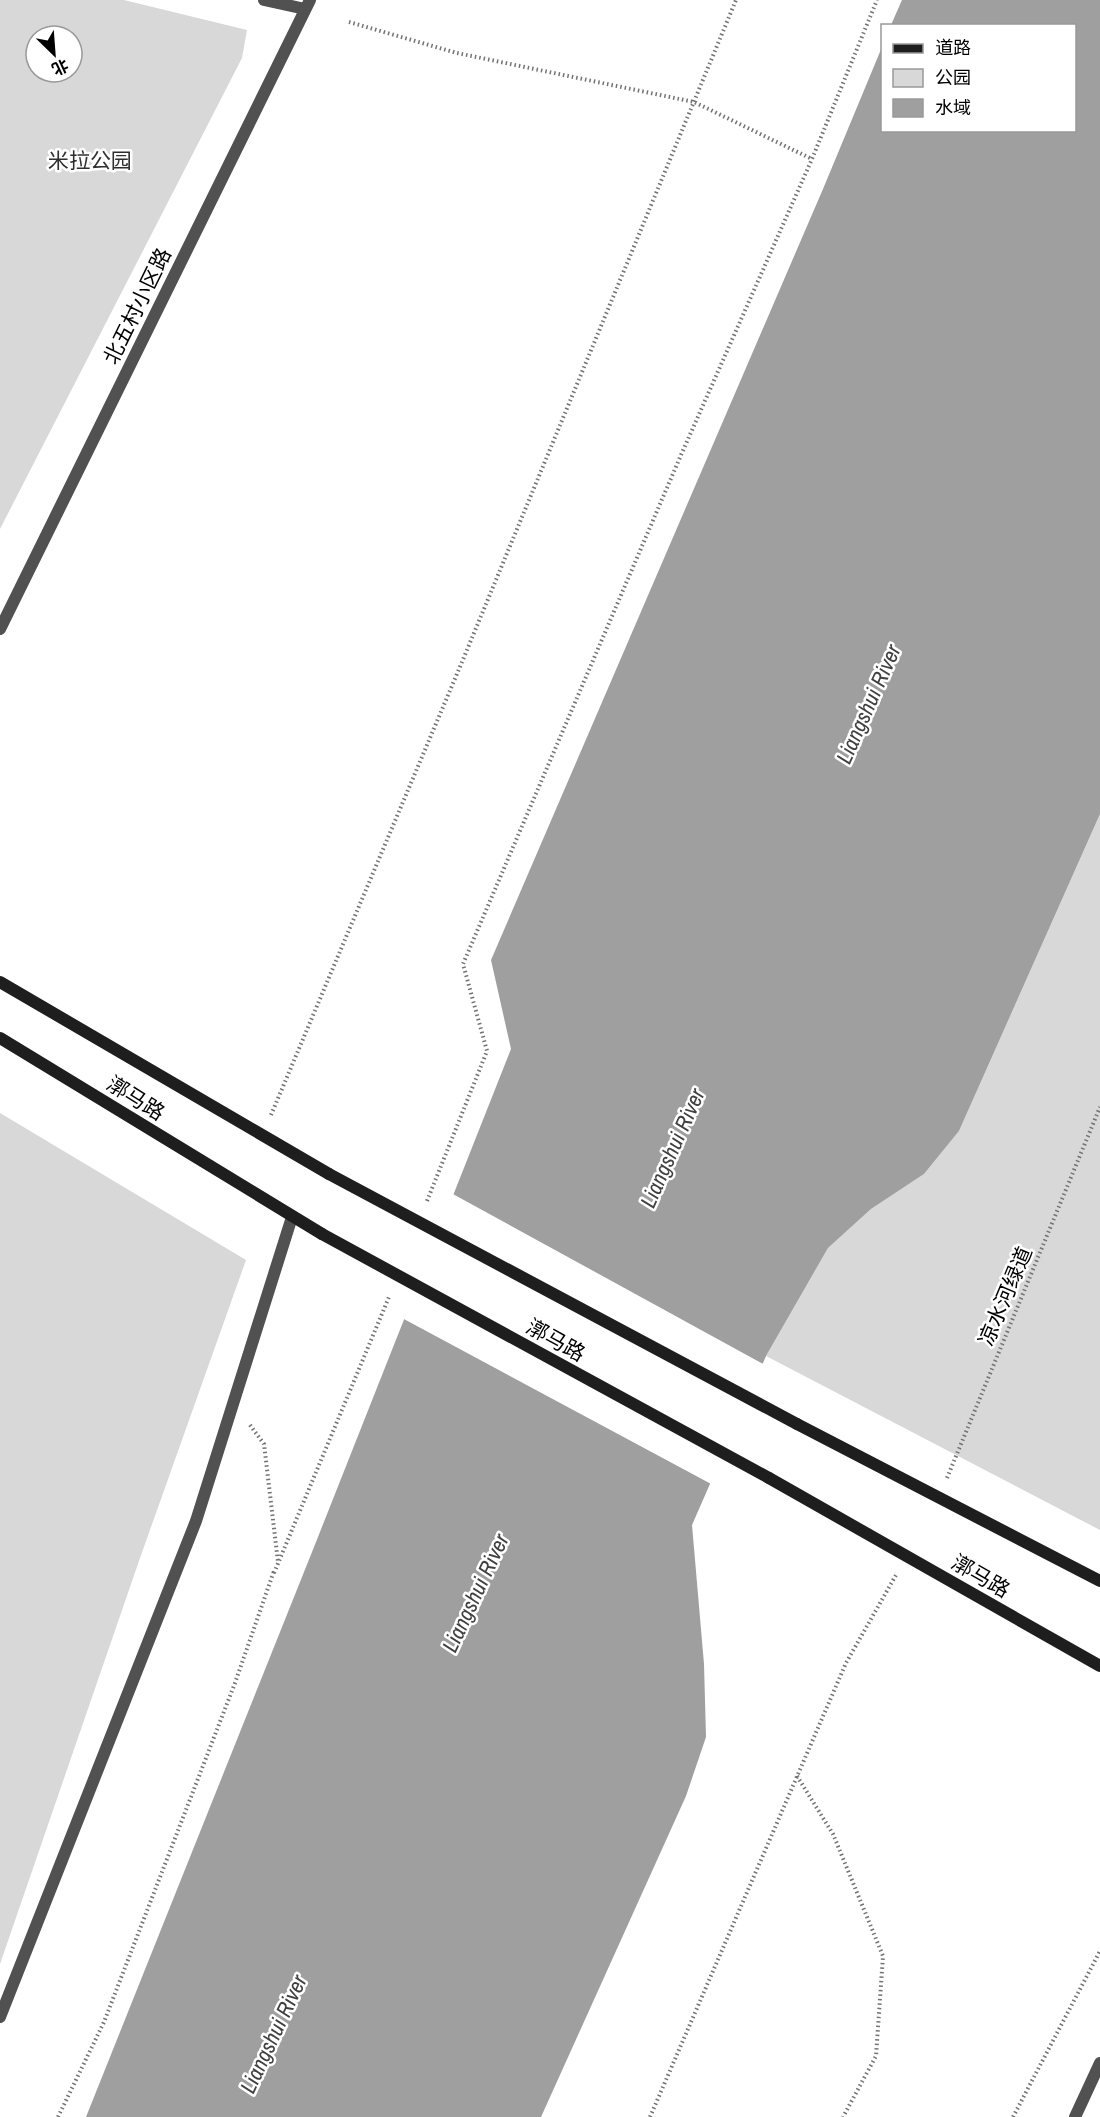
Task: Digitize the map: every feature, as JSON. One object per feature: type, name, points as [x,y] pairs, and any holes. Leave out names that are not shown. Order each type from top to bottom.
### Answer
[{"type":"main road","name":"漷马路","points":[[0,981],[328,1174],[797,1424],[1100,1581]]},
{"type":"main road","name":"漷马路","points":[[0,1038],[292,1217],[769,1478],[1100,1666]]},
{"type":"street","points":[[264,0],[308,5]]},
{"type":"street","name":"北五村小区路","points":[[0,629],[308,5]]},
{"type":"street","points":[[0,2017],[195,1521],[292,1217]]},
{"type":"street","points":[[1075,2117],[1100,2063]]},
{"type":"path","points":[[262,1137],[736,0]]},
{"type":"path","points":[[426,1204],[487,1051],[463,963],[681,456],[812,159],[877,0]]},
{"type":"path","points":[[349,22],[457,53],[694,102],[812,159]]},
{"type":"path","name":"凉水河绿道","points":[[940,1497],[971,1416],[1100,1107]]},
{"type":"path","points":[[274,1573],[391,1291]]},
{"type":"path","points":[[58,2117],[104,2022],[235,1683],[278,1562],[264,1444],[232,1401]]},
{"type":"path","points":[[650,2117],[846,1663],[907,1556]]},
{"type":"path","points":[[797,1776],[833,1833],[883,1956],[876,2056],[843,2117]]},
{"type":"path","points":[[1013,2117],[1100,1951]]},
{"type":"green space","name":"米拉公园","points":[[0,0],[124,0],[247,30],[242,58],[0,529]]},
{"type":"green space","points":[[1100,814],[1100,1530],[766,1356],[828,1248],[871,1209],[924,1174],[959,1131]]},
{"type":"green space","points":[[0,1113],[246,1260],[0,1964]]},
{"type":"water","name":"Liangshui River","points":[[902,0],[1100,0],[1100,814],[959,1131],[924,1174],[871,1209],[828,1248],[766,1356],[692,1525],[704,1664],[706,1737],[686,1796],[541,2117],[86,2117],[511,1049],[491,960],[881,49],[881,132],[1076,132],[1076,24],[891,24]]},
{"type":"pier","points":[[451,1193],[765,1365],[713,1485],[402,1318]]}]
